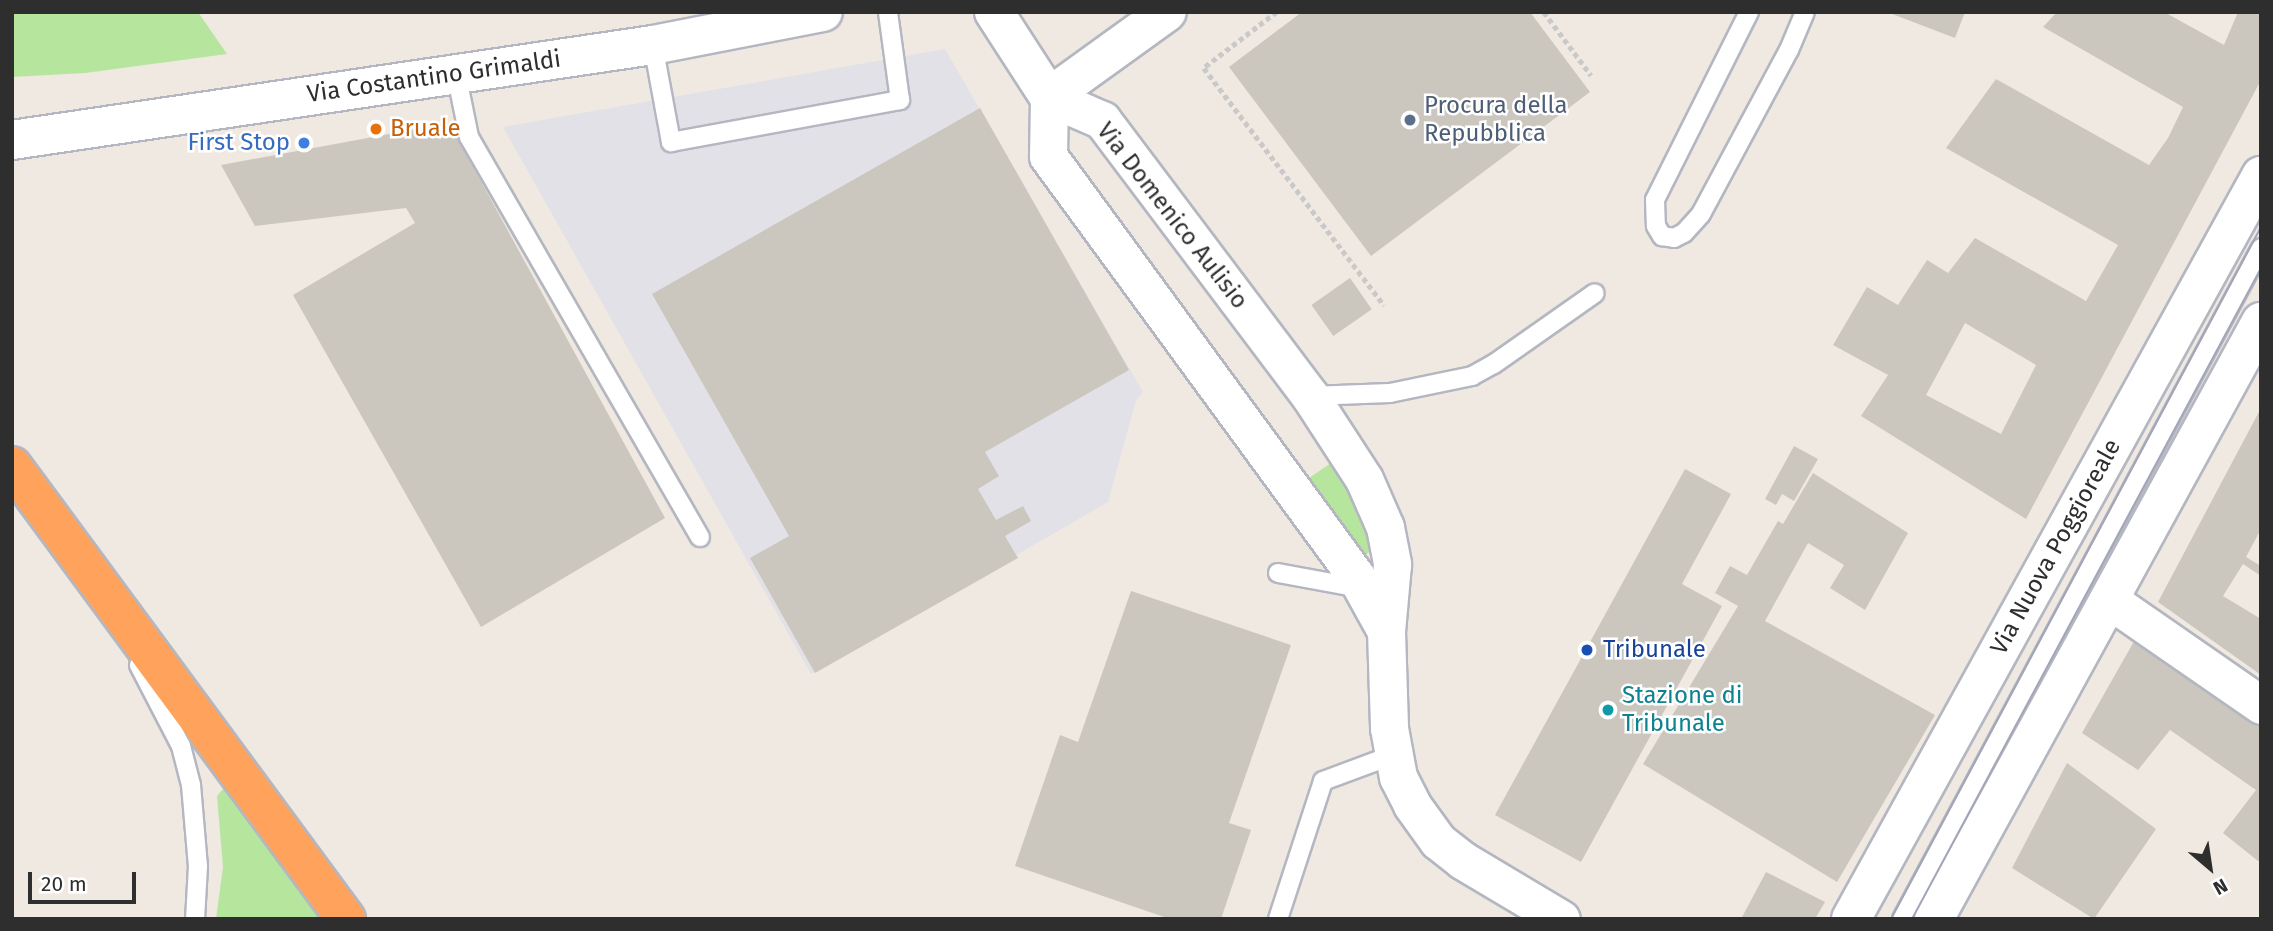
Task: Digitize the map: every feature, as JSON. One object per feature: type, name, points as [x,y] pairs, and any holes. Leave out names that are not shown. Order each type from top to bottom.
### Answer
[{"type":"highway","points":[[12,466],[346,919]]},
{"type":"main road","name":"Via Costantino Grimaldi","points":[[23,135],[653,45],[823,12]]},
{"type":"main road","points":[[994,12],[1049,97],[1167,12]]},
{"type":"main road","name":"Via Nuova Poggioreale","points":[[1851,919],[2261,176]]},
{"type":"main road","points":[[1934,919],[2261,322]]},
{"type":"street","name":"Via Domenico Aulisio","points":[[1386,631],[1364,589],[1048,156],[1049,97],[1102,120],[1310,396],[1364,479],[1385,527],[1392,564],[1386,631],[1387,699],[1398,777],[1412,804],[1438,841],[1491,879],[1562,919]]},
{"type":"street","points":[[2108,599],[2261,705]]},
{"type":"lane","points":[[653,45],[671,142],[900,100],[888,12]]},
{"type":"lane","points":[[1749,12],[1655,200],[1656,226],[1662,236],[1674,238],[1684,233],[1700,214],[1789,50],[1805,12]]},
{"type":"lane","points":[[457,73],[469,137],[700,537]]},
{"type":"lane","points":[[1902,919],[2261,248]]},
{"type":"lane","points":[[1310,396],[1390,393],[1472,376],[1494,364],[1595,293]]},
{"type":"lane","points":[[1278,573],[1364,589]]},
{"type":"lane","points":[[93,576],[181,746],[191,785],[198,866],[195,919]]},
{"type":"lane","points":[[1278,919],[1323,781],[1393,755]]},
{"type":"path","points":[[1277,12],[1204,68],[1384,306]]},
{"type":"path","points":[[1544,12],[1591,75]]},
{"type":"shaded area","points":[[945,49],[1143,392],[1136,400],[1108,502],[811,674],[503,127]]},
{"type":"green space","points":[[12,12],[198,12],[227,54],[85,73],[12,77]]},
{"type":"green space","points":[[1337,459],[1350,479],[1373,548],[1366,555],[1358,551],[1306,480]]},
{"type":"green space","points":[[228,783],[327,919],[216,919],[223,867],[217,796]]},
{"type":"building","name":"Procura della Repubblica","points":[[1302,12],[1530,12],[1590,92],[1371,256],[1229,67]]},
{"type":"building","points":[[1887,12],[1965,12],[1955,38]]},
{"type":"building","points":[[2057,12],[2164,12],[2224,45],[2238,12],[2261,12],[2261,80],[2026,519],[1861,416],[1888,375],[1833,345],[1867,287],[1898,305],[1927,260],[1948,273],[1975,238],[2086,301],[2118,245],[1946,148],[1996,79],[2149,165],[2168,138],[2183,107],[2043,27]],"holes":[[[1965,323],[2036,365],[2001,434],[1926,395]]]},
{"type":"building","points":[[980,108],[1129,370],[985,452],[999,476],[978,489],[996,520],[1023,506],[1031,521],[1005,536],[1018,558],[815,673],[750,558],[789,536],[652,294]]},
{"type":"building","points":[[449,123],[665,518],[481,627],[293,295],[415,223],[406,208],[255,226],[221,165]]},
{"type":"building","points":[[1350,278],[1372,309],[1333,336],[1311,305]]},
{"type":"building","points":[[2261,408],[2261,529],[2246,557],[2261,566],[2261,576],[2243,564],[2223,596],[2261,619],[2261,675],[2158,602]]},
{"type":"building","points":[[1794,446],[1818,459],[1794,501],[1782,494],[1776,505],[1765,499]]},
{"type":"building","name":"Stazione di Tribunale","points":[[1685,469],[1731,494],[1682,584],[1722,606],[1581,862],[1495,815]]},
{"type":"building","points":[[1813,473],[1908,533],[1865,610],[1830,588],[1844,565],[1808,543],[1765,621],[1935,715],[1837,882],[1643,764],[1738,606],[1715,593],[1730,566],[1747,575],[1778,521],[1783,524]]},
{"type":"building","points":[[1131,591],[1291,645],[1229,823],[1251,830],[1221,919],[1170,919],[1015,866],[1060,735],[1078,742]]},
{"type":"building","points":[[2137,636],[2261,722],[2261,860],[2258,861],[2223,833],[2256,790],[2170,730],[2138,770],[2082,733]]},
{"type":"building","points":[[2067,763],[2156,829],[2094,919],[2012,868]]},
{"type":"building","points":[[1766,872],[1825,902],[1815,919],[1741,919]]},
{"type":"tram line","points":[[1891,919],[2261,227]]},
{"type":"tram line","points":[[1912,919],[2261,268]]},
{"type":"place","name":"Procura della Repubblica","points":[[1410,120]]},
{"type":"place","name":"Bruale","points":[[376,129]]},
{"type":"place","name":"First Stop","points":[[304,143]]},
{"type":"place","name":"Tribunale","points":[[1587,650]]},
{"type":"place","name":"Stazione di Tribunale","points":[[1608,710]]}]
